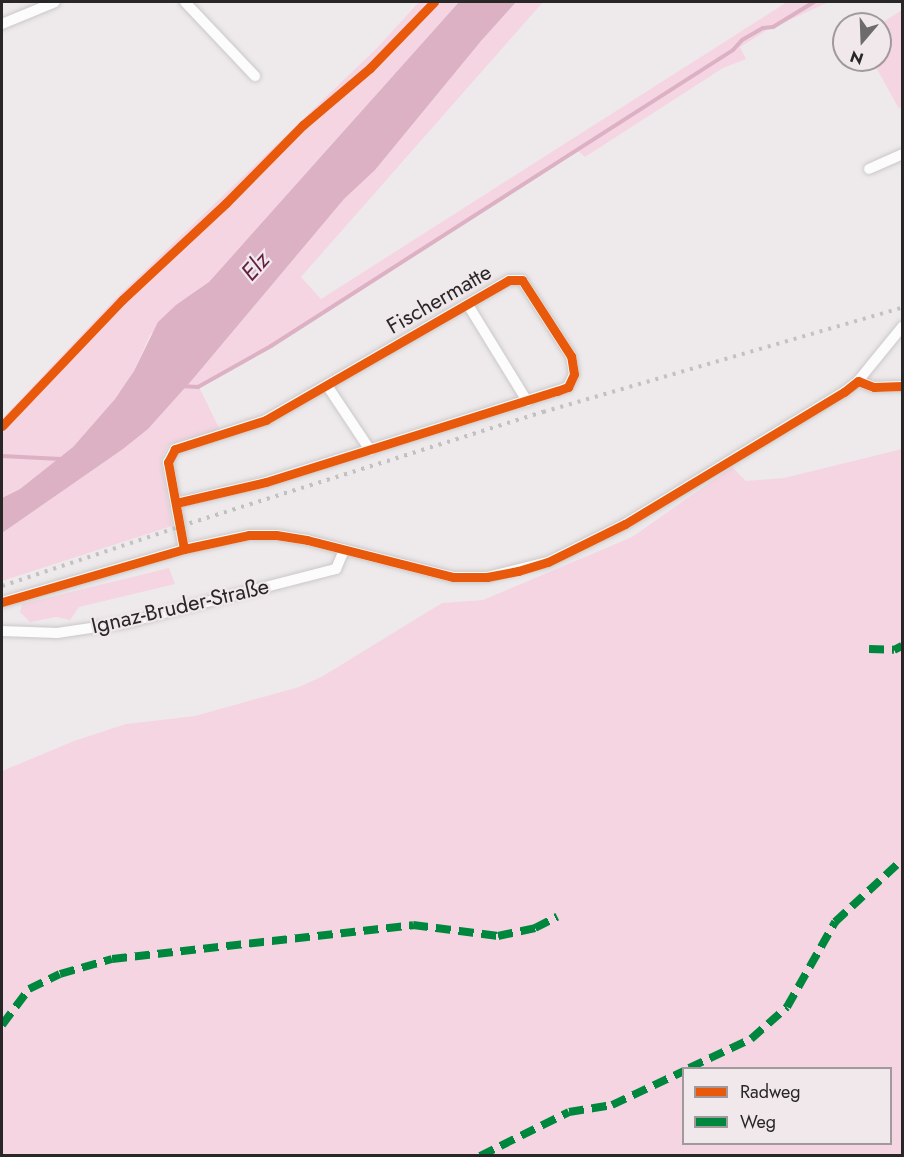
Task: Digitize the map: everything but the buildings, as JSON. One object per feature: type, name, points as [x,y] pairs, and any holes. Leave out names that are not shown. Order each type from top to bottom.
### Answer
[{"type":"street","points":[[2,24],[54,2]]},
{"type":"street","points":[[185,2],[255,76]]},
{"type":"street","points":[[869,169],[903,154]]},
{"type":"street","name":"Fischermatte","points":[[176,503],[266,482],[568,387],[574,374],[571,356],[522,280],[509,280],[328,387],[266,420],[175,449],[168,462],[184,549]]},
{"type":"street","name":"Fischermatte","points":[[468,305],[527,401]]},
{"type":"street","points":[[2,602],[184,549],[226,539],[260,535],[307,540],[453,577],[487,577],[548,562],[625,524],[844,392],[858,381],[903,327]]},
{"type":"street","points":[[858,381],[874,387],[903,386]]},
{"type":"street","points":[[328,387],[370,450]]},
{"type":"street","name":"Ignaz-Bruder-Straße","points":[[2,631],[57,633],[125,623],[336,568],[344,550]]},
{"type":"shaded area","points":[[419,2],[459,2],[209,282],[150,335],[134,371],[115,399],[73,447],[20,489],[2,498],[2,419],[116,298],[377,48]]},
{"type":"shaded area","points":[[516,2],[543,2],[301,277],[321,299],[787,2],[829,2],[767,30],[740,47],[746,59],[723,68],[585,157],[577,150],[271,346],[199,387],[220,430],[168,445],[161,460],[172,526],[2,581],[2,533],[148,429],[344,199],[375,170]]},
{"type":"shaded area","points":[[902,10],[902,105],[899,109],[879,72],[892,72],[892,16]]},
{"type":"shaded area","points":[[902,449],[902,1155],[2,1155],[2,771],[74,741],[126,724],[195,716],[299,687],[323,676],[442,603],[483,600],[632,537],[732,467],[746,481],[784,478]]},
{"type":"shaded area","points":[[169,568],[175,584],[79,607],[70,620],[56,617],[30,622],[20,612],[22,604]]},
{"type":"water","name":"Elz","points":[[459,2],[516,2],[375,170],[344,199],[148,429],[2,533],[2,498],[20,489],[73,447],[115,399],[134,371],[158,322],[176,305],[209,282]]},
{"type":"waterway","points":[[180,386],[198,387],[271,346],[733,50],[742,40],[763,28],[773,27],[814,2]]},
{"type":"waterway","points":[[2,456],[61,459]]},
{"type":"railway","points":[[2,586],[181,526],[543,412],[902,308]]},
{"type":"marked path","points":[[869,649],[894,650],[902,646]]},
{"type":"marked path","points":[[691,1067],[751,1039],[787,1007],[835,922],[902,860]]},
{"type":"marked path","points":[[2,1025],[29,989],[60,974],[112,959],[413,925],[498,936],[535,928],[557,917]]},
{"type":"marked path","points":[[480,1156],[569,1112],[612,1105],[682,1072]]},
{"type":"cycle path","points":[[2,426],[122,300],[226,203],[303,125],[370,68],[434,2]]},
{"type":"cycle path","points":[[176,503],[266,482],[568,387],[574,374],[571,356],[522,280],[509,280],[266,420],[175,449],[168,462],[184,549]]},
{"type":"cycle path","points":[[2,602],[184,549],[249,535],[276,535],[307,540],[453,577],[487,577],[518,571],[548,562],[625,524],[844,392],[858,381],[874,387],[902,386]]}]
